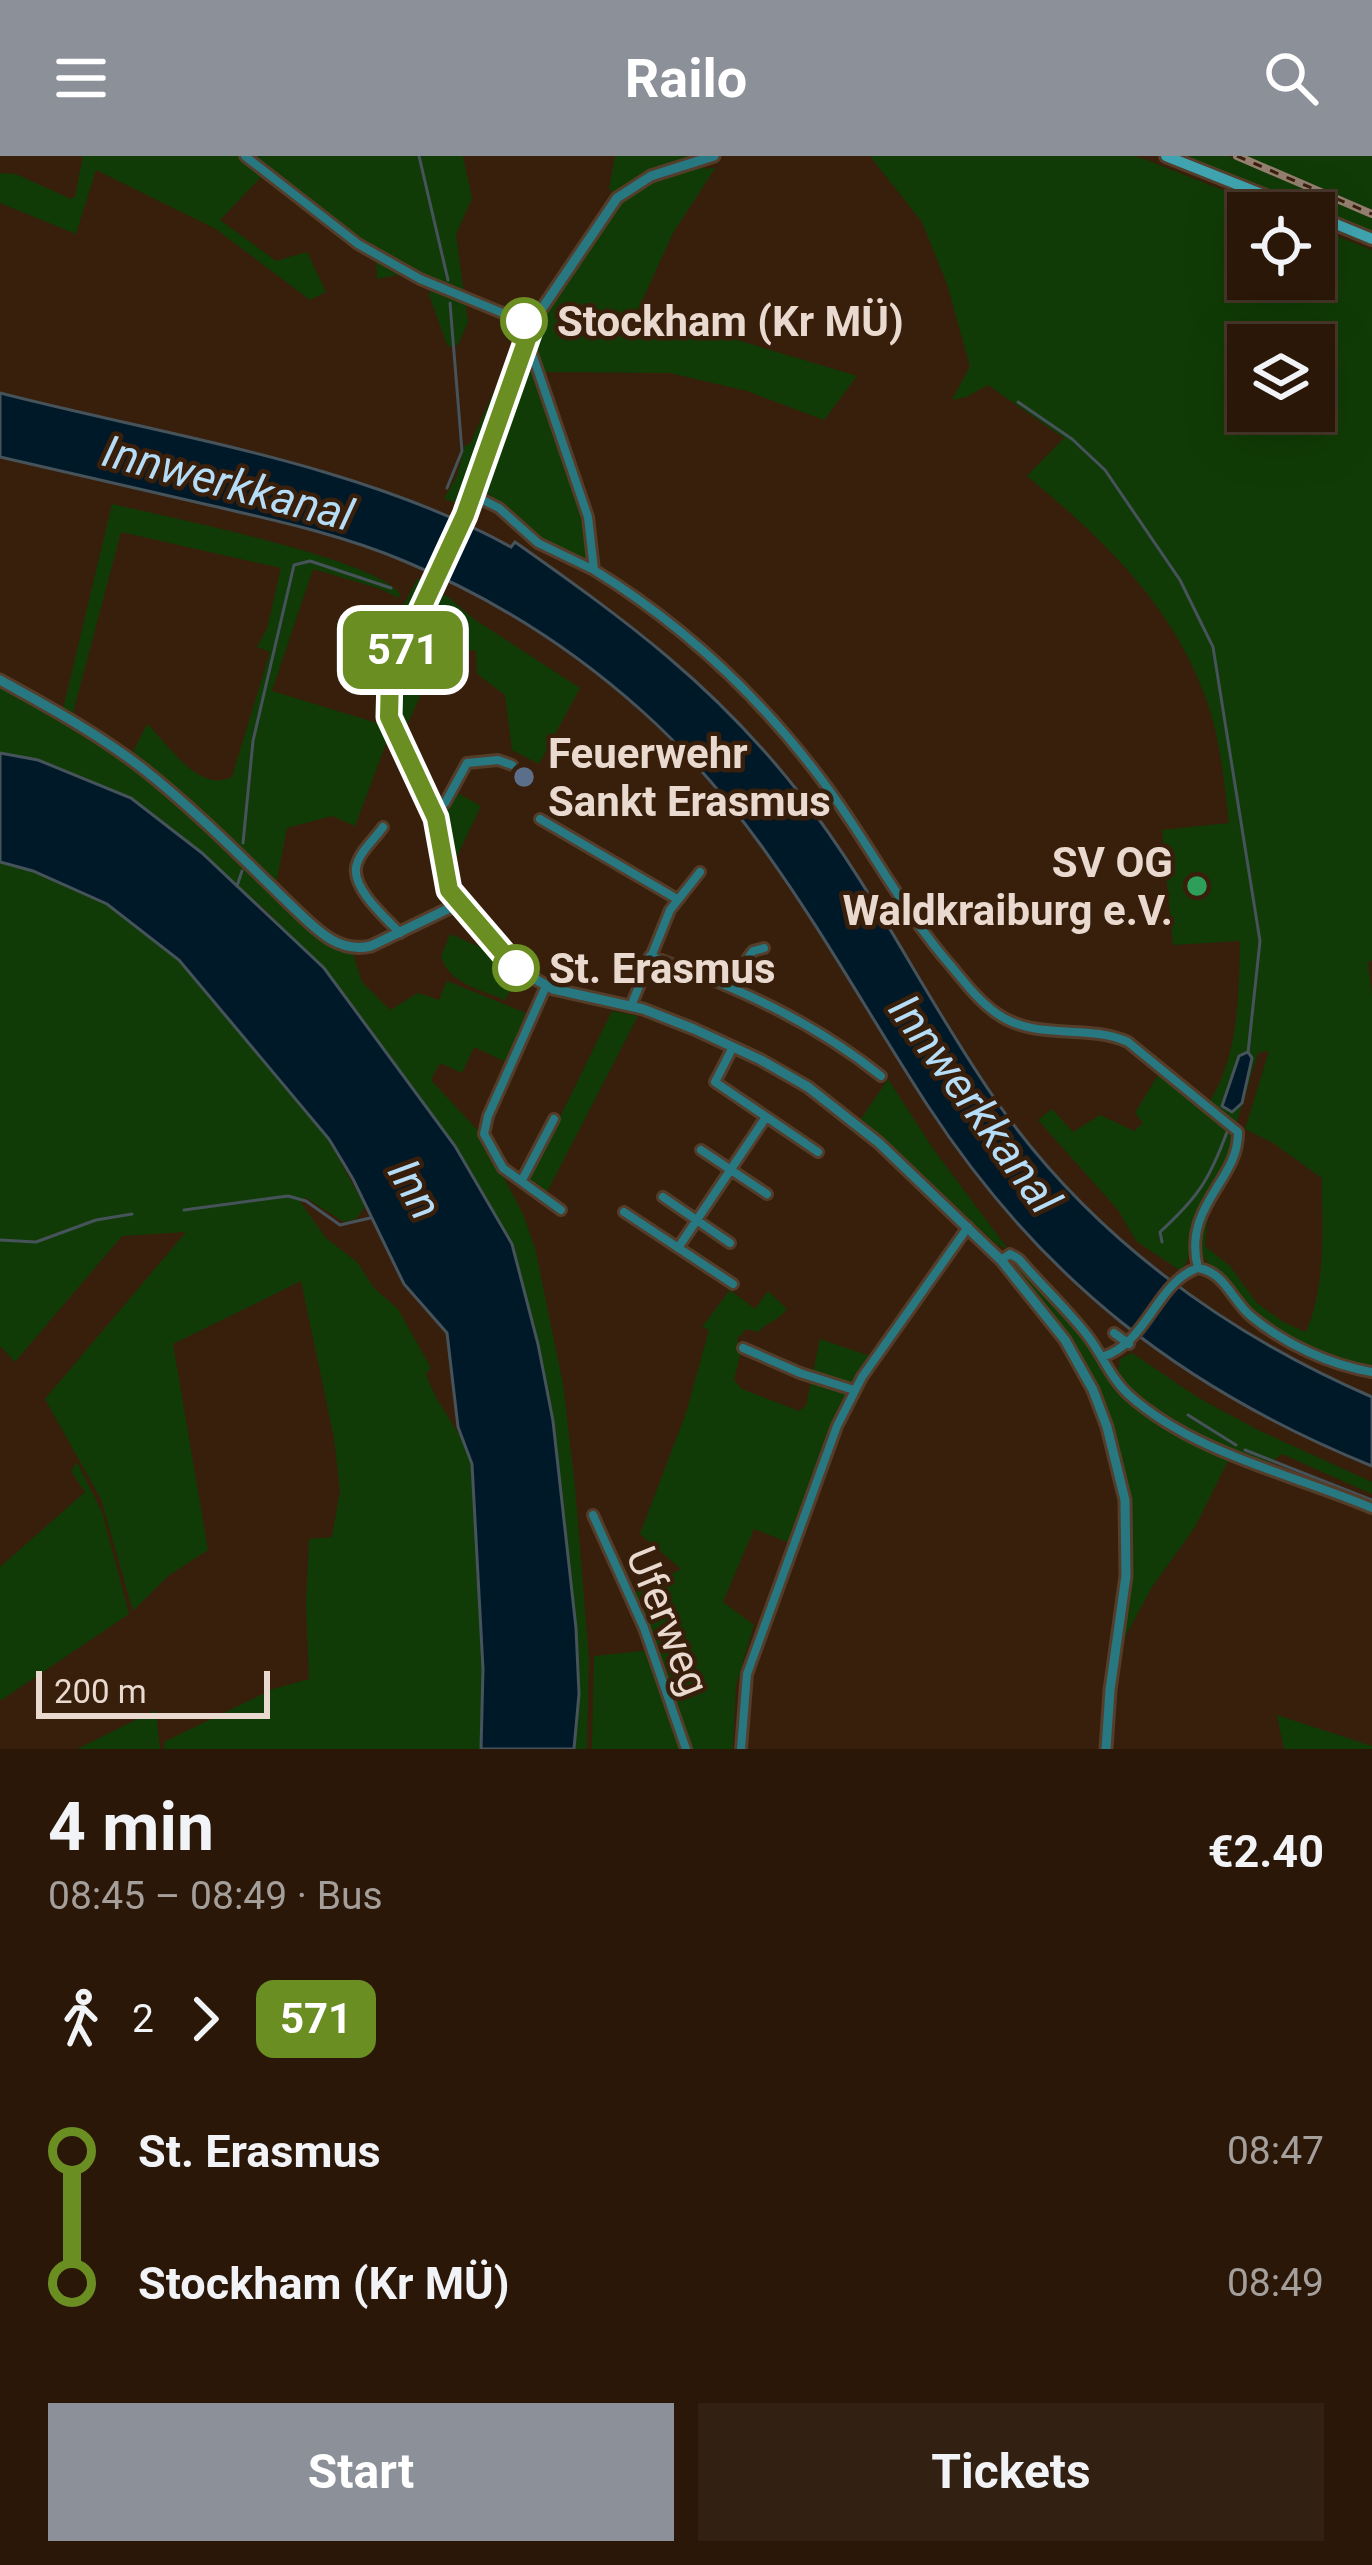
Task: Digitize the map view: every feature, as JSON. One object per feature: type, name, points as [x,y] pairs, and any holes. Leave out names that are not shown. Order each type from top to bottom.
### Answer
[{"type":"main road","points":[[1166,156],[1257,192]]},
{"type":"main road","points":[[1335,224],[1372,239]]},
{"type":"street","points":[[245,156],[358,244],[433,285],[532,325]]},
{"type":"street","points":[[714,156],[651,176],[617,199],[532,325],[467,510],[390,677],[387,699],[393,728],[434,812],[447,884],[458,904],[517,969],[546,986],[631,1006],[734,1047],[808,1087],[901,1163],[1001,1260],[1074,1354],[1101,1409],[1120,1469],[1128,1556],[1106,1749]]},
{"type":"street","points":[[526,338],[588,517],[594,570]]},
{"type":"street","points":[[472,495],[499,508],[538,543],[594,570],[671,623],[755,701],[828,788],[915,925],[993,1012],[1044,1031],[1100,1033],[1128,1042],[1238,1132],[1233,1157],[1198,1224],[1194,1244],[1198,1268]]},
{"type":"street","points":[[0,680],[140,766],[336,943],[365,947],[458,904]]},
{"type":"street","points":[[434,812],[443,806],[467,763],[497,760],[512,765]]},
{"type":"street","points":[[540,819],[677,899]]},
{"type":"street","points":[[383,827],[363,853],[357,876],[400,933]]},
{"type":"street","points":[[631,1006],[677,899],[700,872]]},
{"type":"street","points":[[728,985],[753,951],[764,948]]},
{"type":"street","points":[[650,956],[728,985],[819,1031],[880,1076]]},
{"type":"street","points":[[546,986],[485,1126],[486,1140],[502,1168],[561,1210]]},
{"type":"street","points":[[734,1047],[715,1082],[818,1152]]},
{"type":"street","points":[[678,1248],[766,1117]]},
{"type":"street","points":[[521,1180],[554,1119]]},
{"type":"street","points":[[701,1150],[767,1194]]},
{"type":"street","points":[[663,1197],[730,1243]]},
{"type":"street","points":[[624,1212],[733,1284]]},
{"type":"street","points":[[741,1749],[743,1693],[753,1654],[830,1443],[854,1390],[968,1227]]},
{"type":"street","points":[[1001,1260],[1010,1254],[1019,1259],[1131,1398],[1200,1442],[1372,1508]]},
{"type":"street","points":[[1102,1357],[1131,1342],[1179,1280],[1198,1268]]},
{"type":"street","points":[[1198,1268],[1215,1274],[1250,1316],[1276,1333],[1328,1360],[1372,1372]]},
{"type":"street","points":[[1114,1333],[1131,1342]]},
{"type":"street","points":[[743,1348],[854,1390]]},
{"type":"street","name":"Uferweg","points":[[593,1515],[644,1628],[686,1749]]},
{"type":"green space","points":[[83,156],[243,156],[264,174],[220,220],[276,261],[307,252],[326,292],[310,300],[216,229],[96,170],[76,234],[0,203],[0,173],[16,174],[75,197]]},
{"type":"green space","points":[[251,156],[463,156],[472,198],[456,235],[468,322],[458,345],[448,347],[429,295],[433,282],[398,275],[377,279],[376,261]]},
{"type":"green space","points":[[615,156],[699,156],[649,172],[616,194],[609,189]]},
{"type":"green space","points":[[870,156],[1134,156],[1228,192],[1227,300],[1335,300],[1335,235],[1372,250],[1372,960],[1368,963],[1372,995],[1372,1370],[1302,1344],[1259,1318],[1199,1253],[1199,1225],[1216,1191],[1205,1246],[1230,1266],[1257,1303],[1306,1332],[1320,1275],[1322,1178],[1245,1129],[1269,1051],[1258,1053],[1236,1125],[1210,1101],[1232,1044],[1240,941],[1173,945],[1162,830],[1229,823],[1214,727],[1191,662],[1153,602],[1107,548],[1027,476],[1064,438],[988,385],[952,400],[970,366],[947,284],[922,222]]},
{"type":"green space","points":[[1180,156],[1228,156],[1312,192],[1267,192]]},
{"type":"green space","points":[[1244,156],[1372,156],[1372,210]]},
{"type":"green space","points":[[696,165],[716,167],[673,233],[631,325],[714,333],[857,376],[824,420],[747,391],[670,373],[539,372],[532,337],[607,215],[643,183]]},
{"type":"green space","points":[[1335,202],[1372,218],[1372,235],[1335,220]]},
{"type":"green space","points":[[528,348],[583,509],[589,561],[539,541],[481,489]]},
{"type":"green space","points":[[512,351],[461,504],[444,499],[457,476],[465,445],[470,444]]},
{"type":"green space","points":[[112,504],[312,553],[383,581],[400,594],[399,598],[313,569],[272,691],[377,723],[390,733],[355,826],[332,816],[287,828],[276,884],[228,834],[133,752],[147,724],[196,773],[207,779],[232,777],[270,652],[257,647],[267,629],[281,568],[121,532],[73,713],[63,709]]},
{"type":"green space","points":[[418,578],[427,590],[386,679],[387,726],[380,712],[380,674],[393,630]]},
{"type":"green space","points":[[437,595],[447,596],[580,688],[539,764],[512,750],[505,695],[477,674],[476,651],[442,646],[438,676],[422,692],[403,734],[398,716],[400,681]]},
{"type":"green space","points":[[0,684],[135,769],[177,802],[328,946],[353,954],[362,982],[390,1010],[418,993],[439,1000],[447,981],[526,1013],[506,1062],[474,1047],[462,1073],[440,1063],[431,1080],[481,1134],[523,1214],[535,1248],[563,1384],[575,1486],[589,1659],[587,1749],[574,1749],[579,1694],[576,1628],[553,1421],[512,1244],[455,1146],[347,997],[268,912],[132,798],[38,760],[0,753]]},
{"type":"green space","points":[[454,791],[481,806],[451,869],[442,818]]},
{"type":"green space","points":[[0,862],[33,871],[107,904],[179,960],[328,1139],[365,1207],[356,1219],[344,1222],[306,1198],[299,1200],[326,1238],[357,1262],[374,1288],[398,1309],[431,1368],[426,1373],[430,1385],[472,1464],[483,1669],[481,1749],[164,1749],[164,1742],[273,1689],[309,1679],[309,1539],[332,1537],[340,1491],[334,1438],[301,1281],[173,1344],[208,1550],[168,1576],[133,1611],[101,1499],[45,1399],[186,1232],[122,1236],[15,1362],[0,1346]]},
{"type":"green space","points":[[450,934],[492,952],[516,979],[510,980],[513,986],[505,1000],[451,974],[441,957]]},
{"type":"green space","points":[[612,1011],[638,1016],[546,1194],[523,1179]]},
{"type":"green space","points":[[1161,1070],[1235,1137],[1229,1160],[1198,1214],[1181,1271],[1136,1241],[1118,1210],[1038,1120],[1052,1109],[1073,1132],[1100,1115],[1134,1131],[1143,1123],[1135,1113]]},
{"type":"green space","points":[[888,1079],[1008,1249],[996,1244],[861,1119]]},
{"type":"green space","points":[[1014,1261],[1078,1329],[1123,1397],[1229,1459],[1195,1527],[1152,1587],[1120,1646],[1130,1536],[1116,1441],[1077,1353],[1010,1265]]},
{"type":"green space","points":[[730,1290],[755,1309],[768,1291],[787,1309],[758,1332],[746,1329],[737,1339],[741,1351],[734,1380],[742,1389],[799,1411],[806,1406],[820,1339],[873,1357],[842,1407],[790,1543],[754,1529],[723,1602],[754,1625],[736,1686],[733,1749],[688,1749],[632,1593],[681,1569],[640,1534],[686,1413],[709,1330],[702,1327]]},
{"type":"green space","points":[[1132,1353],[1197,1397],[1258,1430],[1372,1482],[1372,1494],[1282,1454],[1269,1464],[1248,1457],[1167,1420],[1117,1376],[1120,1359]]},
{"type":"green space","points":[[77,1462],[102,1512],[129,1614],[0,1701],[0,1567],[85,1492],[71,1471]]},
{"type":"green space","points":[[650,1650],[684,1749],[592,1749],[594,1656]]},
{"type":"green space","points":[[156,1710],[160,1749],[77,1749]]},
{"type":"green space","points":[[1277,1715],[1372,1746],[1372,1749],[1284,1749]]},
{"type":"water","name":"Innwerkkanal","points":[[0,393],[261,455],[391,494],[511,547],[515,542],[632,628],[702,687],[800,794],[853,869],[997,1102],[1074,1195],[1117,1237],[1213,1311],[1264,1343],[1372,1397],[1372,1466],[1238,1402],[1121,1322],[1068,1276],[972,1168],[798,898],[726,800],[642,711],[588,666],[499,608],[381,552],[285,523],[0,457]]},
{"type":"water","name":"Inn","points":[[0,753],[38,760],[131,798],[202,853],[324,968],[455,1146],[512,1244],[553,1421],[576,1628],[579,1694],[574,1749],[481,1749],[483,1669],[472,1464],[458,1427],[447,1333],[404,1284],[329,1139],[179,960],[107,904],[33,871],[0,862]]},
{"type":"water","points":[[1248,1052],[1252,1058],[1242,1103],[1232,1112],[1222,1106],[1239,1056]]},
{"type":"waterway","points":[[419,156],[448,280]]},
{"type":"waterway","points":[[447,488],[462,451],[450,303]]},
{"type":"waterway","points":[[1018,402],[1072,439],[1105,470],[1180,580],[1213,647],[1260,941],[1248,1053]]},
{"type":"waterway","points":[[243,843],[253,741],[294,565],[310,561],[391,588]]},
{"type":"waterway","points":[[237,886],[242,871]]},
{"type":"waterway","points":[[1162,1242],[1160,1232],[1201,1188],[1227,1132]]},
{"type":"waterway","points":[[184,1210],[288,1196],[306,1201],[340,1225],[370,1218]]},
{"type":"waterway","points":[[0,1240],[36,1242],[96,1220],[132,1214]]},
{"type":"waterway","points":[[1188,1415],[1236,1445]]},
{"type":"waterway","points":[[1245,1450],[1372,1500]]},
{"type":"railway","points":[[1237,156],[1372,214]]},
{"type":"bus line","name":"571","points":[[516,968],[449,890],[436,818],[391,722],[387,694],[390,677],[467,510],[532,325],[524,321]]},
{"type":"place","name":"Stockham (Kr MÜ)","points":[[524,321]]},
{"type":"place","name":"Feuerwehr Sankt Erasmus","points":[[524,777]]},
{"type":"place","name":"SV OG Waldkraiburg e.V.","points":[[1197,886]]},
{"type":"place","name":"St. Erasmus","points":[[516,968]]}]
